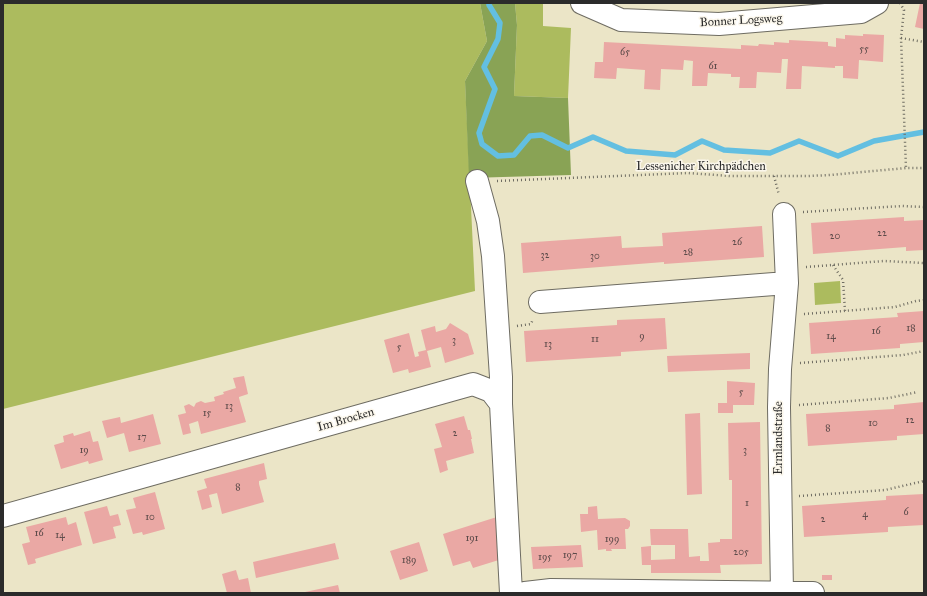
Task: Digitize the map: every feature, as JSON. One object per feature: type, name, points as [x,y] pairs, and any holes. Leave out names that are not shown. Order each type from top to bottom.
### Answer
[{"type":"street","name":"Bonner Logsweg","points":[[582,3],[620,20],[719,24],[861,12],[877,3]]},
{"type":"street","points":[[477,181],[489,228],[493,256],[501,377],[501,404],[511,593]]},
{"type":"street","name":"Ermlandstraße","points":[[782,593],[779,407],[780,369],[787,283],[784,214]]},
{"type":"street","points":[[540,302],[787,283]]},
{"type":"street","name":"Im Brocken","points":[[3,516],[473,384],[491,391],[501,404]]},
{"type":"street","points":[[525,593],[551,590],[813,593]]},
{"type":"path","points":[[900,3],[904,10],[901,38],[906,168]]},
{"type":"path","points":[[901,38],[924,42]]},
{"type":"path","name":"Lessenicher Kirchpädchen","points":[[477,181],[688,173],[730,176],[822,175],[906,168],[924,168]]},
{"type":"path","points":[[784,214],[902,206],[924,207]]},
{"type":"path","points":[[806,268],[884,261],[924,264]]},
{"type":"path","points":[[833,265],[843,280],[845,311]]},
{"type":"path","points":[[803,314],[895,307],[924,300]]},
{"type":"path","points":[[498,328],[531,324],[540,302]]},
{"type":"path","points":[[798,364],[903,355],[924,351]]},
{"type":"path","points":[[779,407],[889,398],[918,392]]},
{"type":"path","points":[[793,497],[885,490],[924,481]]},
{"type":"green space","points":[[3,3],[480,3],[487,41],[465,81],[475,291],[3,409]]},
{"type":"green space","points":[[480,3],[515,3],[517,25],[514,96],[568,98],[571,175],[469,178],[465,81],[487,41]]},
{"type":"green space","points":[[515,3],[543,3],[543,26],[571,28],[568,98],[514,96],[517,25]]},
{"type":"green space","points":[[840,281],[841,303],[815,305],[814,283]]},
{"type":"building","points":[[920,3],[924,3],[924,29],[915,27]]},
{"type":"building","points":[[863,34],[884,35],[883,62],[859,60],[858,79],[843,78],[843,66],[835,66],[835,68],[802,66],[801,89],[786,89],[788,59],[782,59],[781,73],[757,72],[756,88],[739,88],[740,77],[731,77],[731,74],[708,73],[707,86],[692,86],[693,61],[684,60],[683,70],[661,69],[660,90],[644,89],[645,70],[617,68],[616,79],[594,78],[595,62],[603,62],[604,42],[741,49],[741,45],[774,45],[774,42],[789,43],[789,40],[828,42],[828,46],[836,47],[836,38],[845,39],[845,35],[863,36]]},
{"type":"building","points":[[904,217],[904,221],[924,220],[924,250],[906,251],[906,247],[813,254],[811,223]]},
{"type":"building","points":[[762,226],[764,257],[664,264],[664,262],[523,273],[521,243],[621,236],[622,248],[663,246],[662,233]]},
{"type":"building","points":[[924,311],[924,342],[900,344],[900,348],[811,354],[809,323],[898,317],[897,313]]},
{"type":"building","points":[[665,318],[667,349],[621,352],[621,356],[526,362],[524,331],[617,325],[617,320]]},
{"type":"building","points":[[450,323],[468,334],[474,354],[445,363],[441,347],[427,351],[431,367],[409,373],[408,369],[393,373],[384,340],[409,333],[415,357],[419,356],[418,352],[426,350],[421,330],[435,326],[436,332],[446,329]]},
{"type":"building","points":[[750,353],[750,369],[668,372],[667,356]]},
{"type":"building","points":[[244,376],[248,394],[239,398],[246,422],[201,434],[198,421],[189,424],[191,433],[183,435],[178,415],[186,413],[184,406],[189,404],[194,407],[196,403],[201,401],[205,403],[215,401],[214,397],[224,394],[223,392],[236,388],[233,378]]},
{"type":"building","points":[[727,381],[755,383],[754,405],[733,405],[733,413],[718,413],[718,403],[727,403]]},
{"type":"building","points":[[924,402],[924,434],[897,436],[897,440],[808,446],[806,414],[894,409],[894,405]]},
{"type":"building","points":[[700,413],[702,494],[687,495],[685,414]]},
{"type":"building","points":[[153,414],[161,444],[129,452],[124,433],[107,438],[102,421],[120,417],[121,423]]},
{"type":"building","points":[[464,416],[468,430],[470,430],[474,453],[446,461],[448,470],[440,473],[434,449],[442,447],[435,424]]},
{"type":"building","points":[[760,422],[762,564],[720,565],[721,573],[651,573],[651,565],[642,565],[641,547],[651,546],[651,560],[675,559],[675,545],[651,545],[650,529],[688,529],[689,557],[700,556],[700,561],[709,561],[708,543],[720,542],[720,539],[732,539],[732,480],[729,480],[728,423]]},
{"type":"building","points":[[90,431],[93,442],[98,441],[103,460],[89,464],[88,461],[61,469],[54,445],[64,442],[63,436],[73,433],[74,436]]},
{"type":"building","points":[[264,463],[267,479],[259,481],[259,484],[264,502],[222,514],[217,493],[209,495],[212,507],[202,510],[197,491],[207,488],[204,479]]},
{"type":"building","points":[[155,492],[165,529],[143,535],[142,532],[133,534],[126,510],[136,508],[133,498]]},
{"type":"building","points":[[924,494],[924,525],[888,527],[888,532],[804,537],[802,506],[886,500],[886,496]]},
{"type":"building","points":[[107,506],[110,516],[118,514],[121,525],[113,527],[116,538],[93,544],[84,512]]},
{"type":"building","points":[[597,506],[598,519],[625,518],[630,521],[630,526],[628,529],[625,529],[626,549],[611,549],[612,551],[606,551],[606,549],[598,550],[597,530],[581,532],[580,514],[588,514],[588,507]]},
{"type":"building","points":[[500,516],[502,559],[473,568],[470,561],[453,566],[443,534]]},
{"type":"building","points":[[66,517],[68,525],[76,522],[82,545],[35,559],[36,563],[28,565],[22,544],[30,542],[26,527]]},
{"type":"building","points":[[419,542],[428,571],[400,580],[390,551]]},
{"type":"building","points":[[335,543],[339,559],[256,578],[253,562]]},
{"type":"building","points":[[581,545],[583,567],[533,569],[531,547]]},
{"type":"building","points":[[236,570],[239,580],[248,578],[251,593],[227,593],[222,574]]},
{"type":"building","points":[[822,575],[832,575],[832,580],[822,580]]},
{"type":"building","points":[[338,585],[340,593],[305,593],[305,592]]},
{"type":"waterway","points":[[489,3],[500,23],[498,39],[484,67],[495,89],[479,133],[482,144],[498,156],[514,155],[530,136],[542,135],[568,148],[593,137],[626,151],[675,155],[702,141],[724,150],[770,153],[799,141],[838,156],[874,141],[924,132]]}]
